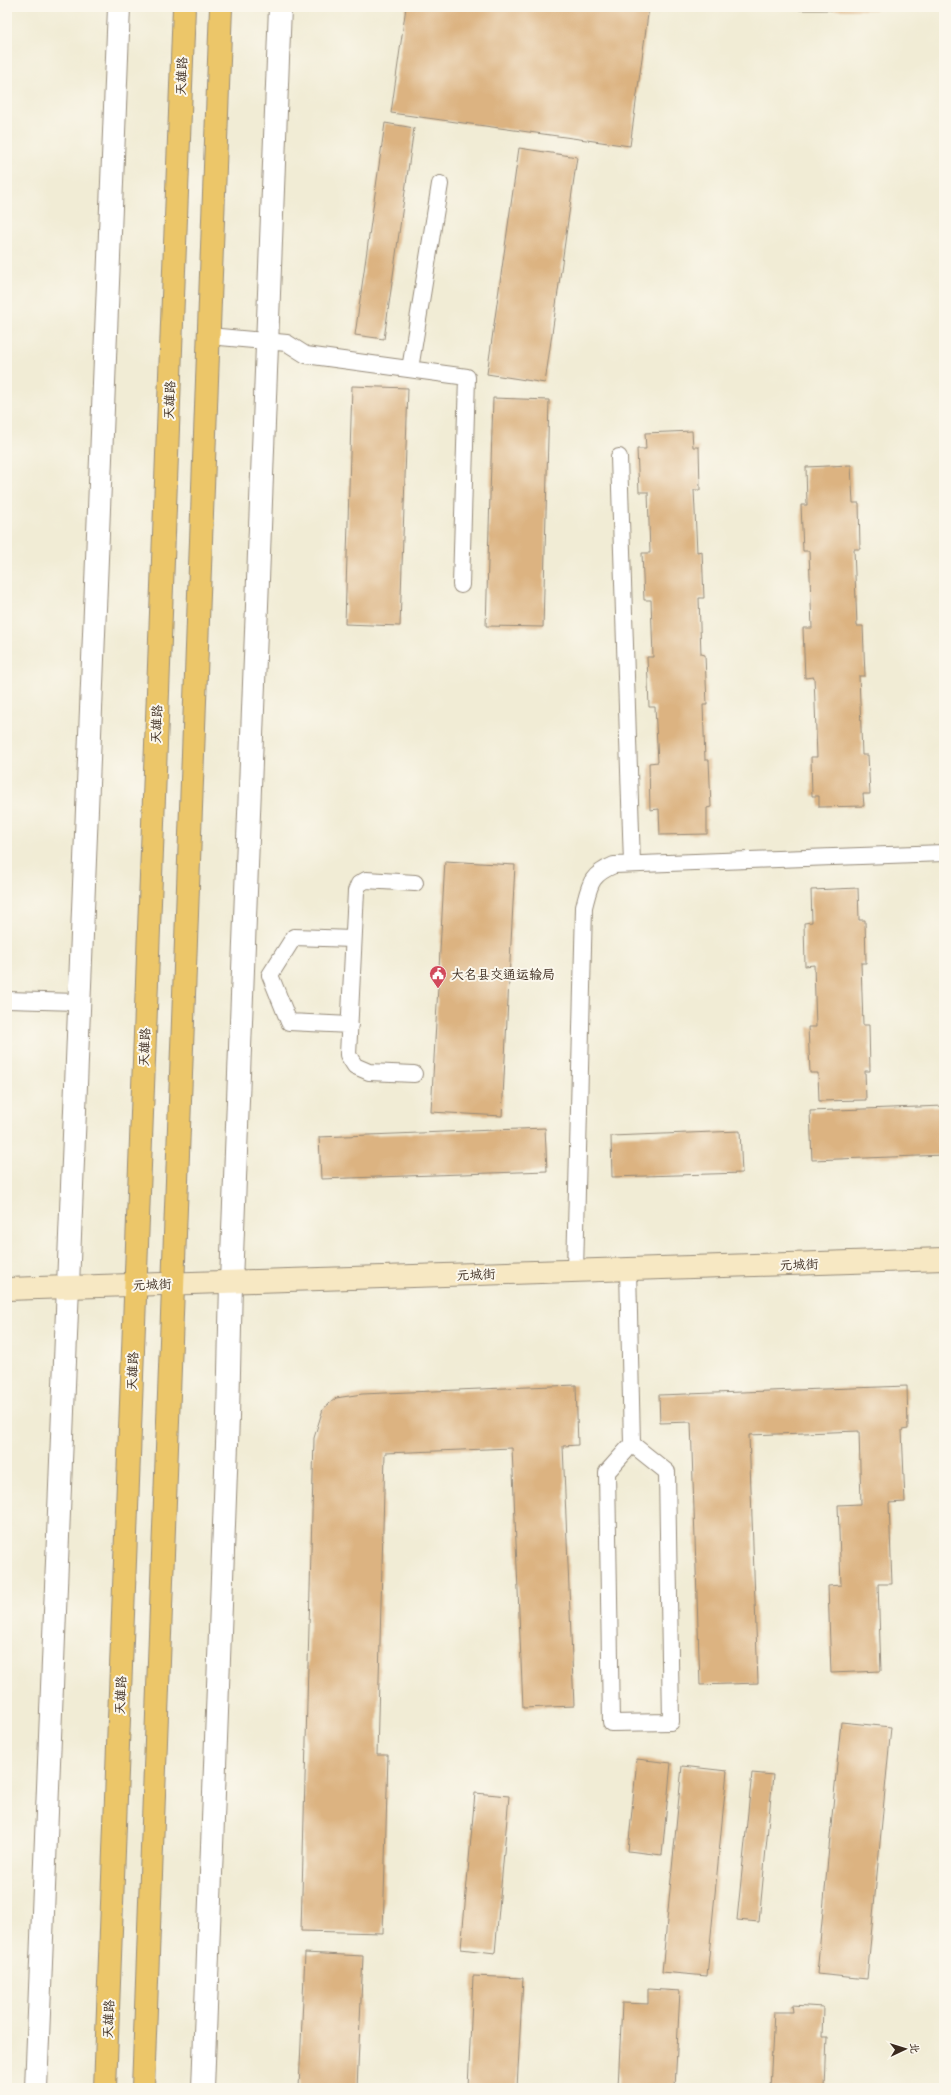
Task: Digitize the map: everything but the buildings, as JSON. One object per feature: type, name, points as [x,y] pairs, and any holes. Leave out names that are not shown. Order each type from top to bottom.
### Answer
[{"type":"main road","name":"天雄路","points":[[105,2088],[184,7]]},
{"type":"main road","points":[[143,2088],[221,7]]},
{"type":"street","points":[[36,2088],[78,1002],[119,7]]},
{"type":"street","points":[[203,2088],[228,1417],[231,1282],[280,7]]},
{"type":"street","name":"元城街","points":[[7,1289],[944,1259]]},
{"type":"lane","points":[[410,369],[440,184]]},
{"type":"lane","points":[[209,336],[287,344],[306,355],[467,377],[461,585]]},
{"type":"lane","points":[[619,457],[632,864]]},
{"type":"lane","points":[[575,1271],[584,907],[591,881],[600,871],[614,865],[944,854]]},
{"type":"lane","points":[[414,1074],[369,1072],[355,1066],[348,1054],[356,891],[360,884],[366,880],[415,883]]},
{"type":"lane","points":[[350,1025],[289,1022],[270,975],[294,937],[353,939]]},
{"type":"lane","points":[[7,1000],[78,1002]]},
{"type":"lane","points":[[628,1269],[632,1444],[607,1472],[611,1723],[671,1722],[667,1472],[632,1444]]},
{"type":"place","name":"大名县交通运输局","points":[[438,989]]}]
